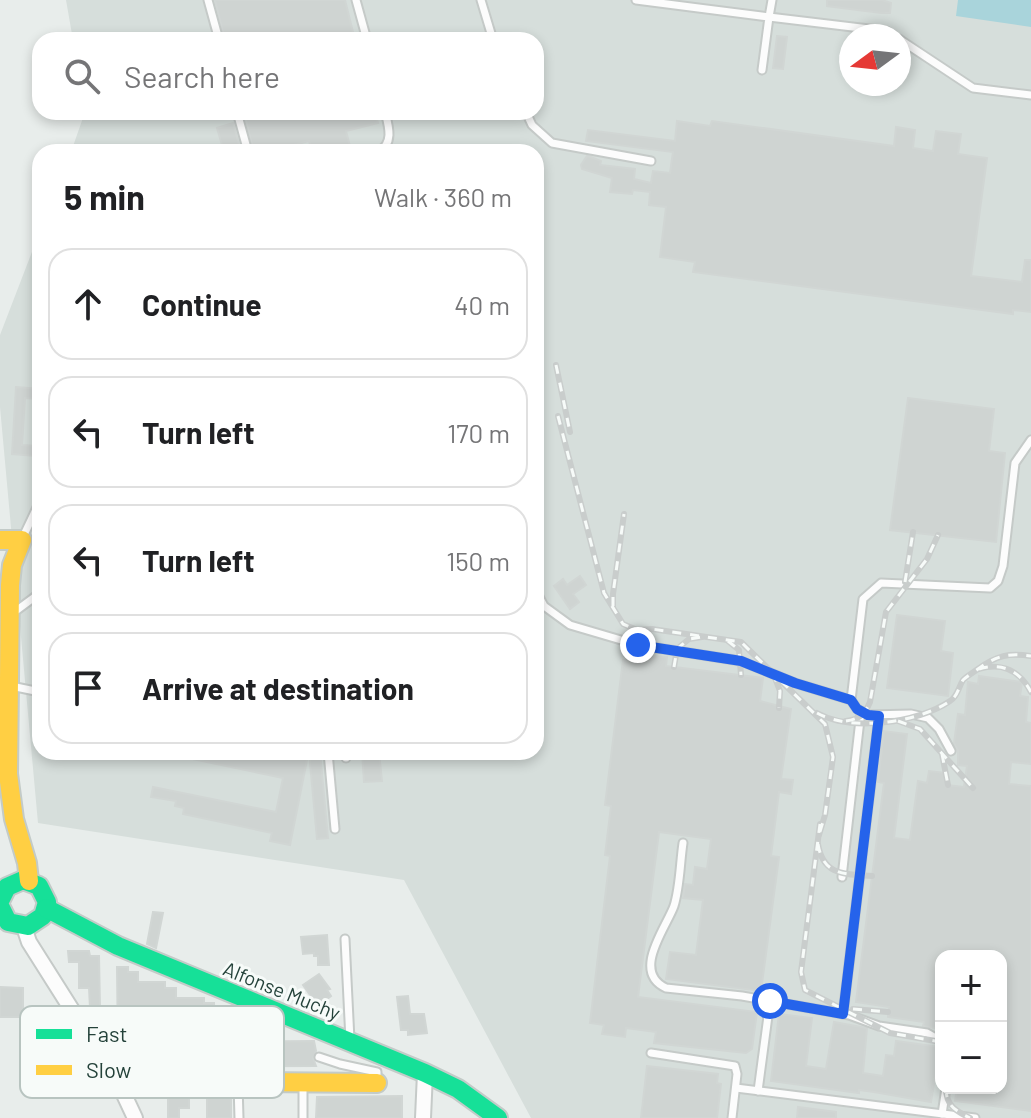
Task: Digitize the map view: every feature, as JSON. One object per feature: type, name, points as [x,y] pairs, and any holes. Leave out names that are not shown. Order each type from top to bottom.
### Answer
[{"type":"main road","points":[[0,540],[22,540]]},
{"type":"main road","name":"Alfonse Muchy","points":[[22,540],[12,565],[10,585],[8,774],[14,819],[29,881],[43,891],[46,908],[118,946],[263,1006]]},
{"type":"main road","points":[[29,881],[17,881],[1,903],[8,922],[24,927],[38,922],[46,908]]},
{"type":"main road","name":"Alfonse Muchy","points":[[284,1015],[425,1073],[458,1089],[498,1118]]},
{"type":"main road","points":[[284,1081],[377,1083]]},
{"type":"street","points":[[24,927],[29,942],[69,1006]]},
{"type":"street","points":[[423,1118],[425,1073]]},
{"type":"street","points":[[126,1098],[135,1118]]},
{"type":"lane","points":[[208,0],[217,32]]},
{"type":"lane","points":[[356,0],[365,32]]},
{"type":"lane","points":[[481,0],[491,32]]},
{"type":"lane","points":[[636,0],[839,25]]},
{"type":"lane","points":[[762,70],[772,0]]},
{"type":"lane","points":[[911,47],[973,88],[1031,95]]},
{"type":"lane","points":[[239,120],[246,144]]},
{"type":"lane","points":[[386,120],[388,144]]},
{"type":"lane","points":[[530,120],[552,143],[651,161]]},
{"type":"lane","points":[[851,700],[863,599],[881,583],[990,588],[998,581],[1003,566],[1015,463],[1031,440]]},
{"type":"lane","points":[[22,540],[32,518]]},
{"type":"lane","points":[[11,615],[32,599]]},
{"type":"lane","points":[[544,606],[570,625],[638,645],[741,661],[795,683],[851,700],[868,715],[911,714],[928,718],[939,729],[951,751]]},
{"type":"lane","points":[[10,686],[32,690]]},
{"type":"lane","points":[[842,877],[861,711]]},
{"type":"lane","points":[[843,1014],[879,716]]},
{"type":"lane","points":[[329,760],[335,829]]},
{"type":"lane","points":[[683,843],[675,900],[650,961],[651,974],[660,985],[843,1014],[879,1026],[927,1033],[935,1038]]},
{"type":"lane","points":[[345,939],[350,1042]]},
{"type":"lane","points":[[758,1091],[770,1001]]},
{"type":"lane","points":[[651,1053],[732,1065],[737,1074],[732,1118]]},
{"type":"lane","points":[[319,1057],[377,1072],[377,1083]]},
{"type":"lane","points":[[303,1081],[303,1118]]},
{"type":"lane","points":[[736,1088],[975,1118]]},
{"type":"lane","points":[[942,1114],[945,1094]]},
{"type":"lane","points":[[238,1098],[239,1118]]},
{"type":"shaded area","points":[[66,0],[1031,0],[1031,1118],[531,1118],[404,880],[38,823],[32,760],[544,760],[544,144],[74,144],[82,120],[544,120],[544,32],[72,32]]},
{"type":"shaded area","points":[[32,252],[32,757],[0,407],[0,335]]},
{"type":"water","points":[[958,0],[1031,0],[1031,27],[956,16]]},
{"type":"building","points":[[215,0],[345,0],[353,32],[223,32]]},
{"type":"building","points":[[827,0],[882,0],[891,3],[890,13],[827,6]]},
{"type":"building","points":[[777,36],[787,37],[783,69],[773,68]]},
{"type":"building","points":[[246,120],[377,120],[378,123],[346,131],[349,144],[310,144],[309,141],[252,144]]},
{"type":"building","points":[[677,121],[710,126],[712,121],[894,146],[896,127],[915,130],[913,148],[933,151],[936,131],[961,134],[958,154],[987,158],[971,276],[1022,282],[1025,260],[1031,260],[1031,312],[1013,310],[1013,314],[693,272],[695,262],[660,257],[666,207],[649,205],[650,192],[610,192],[612,178],[582,169],[581,165],[587,156],[591,157],[601,161],[600,165],[635,169],[634,179],[651,183],[653,171],[670,173],[673,152],[586,141],[588,130],[675,141]]},
{"type":"building","points":[[233,123],[239,144],[222,144],[217,128]]},
{"type":"building","points":[[16,387],[32,388],[32,398],[25,398],[22,445],[32,446],[32,456],[12,454]]},
{"type":"building","points":[[908,398],[994,409],[989,451],[1005,453],[996,542],[890,530]]},
{"type":"building","points":[[580,576],[586,585],[573,594],[579,602],[570,609],[554,586],[563,579],[567,585]]},
{"type":"building","points":[[897,615],[945,621],[941,651],[953,653],[948,696],[887,688]]},
{"type":"building","points":[[630,655],[667,657],[666,666],[763,678],[760,701],[791,709],[781,779],[793,780],[791,794],[779,792],[771,856],[779,857],[761,991],[666,979],[670,952],[696,955],[703,900],[683,898],[685,884],[693,885],[695,867],[707,869],[711,839],[659,832],[638,997],[757,1012],[752,1049],[746,1053],[654,1043],[656,1032],[626,1028],[625,1037],[602,1034],[604,1025],[590,1023],[610,856],[605,855],[611,806],[605,805],[623,660],[629,661]]},
{"type":"building","points":[[979,676],[1022,682],[1020,696],[1028,697],[1026,722],[1031,723],[1031,764],[1011,762],[1009,784],[1031,786],[1031,1111],[955,1101],[956,1094],[1007,1094],[1007,950],[935,950],[935,1028],[923,1026],[924,1022],[888,1017],[889,1007],[856,1002],[884,783],[878,782],[884,731],[907,734],[894,838],[910,840],[918,781],[927,783],[929,771],[945,773],[946,785],[964,787],[967,766],[958,765],[958,751],[954,743],[958,714],[965,715],[968,682],[978,684]]},
{"type":"building","points":[[197,760],[307,760],[290,845],[270,841],[272,833],[183,814],[184,808],[175,806],[176,801],[151,797],[153,787],[276,812],[283,778]]},
{"type":"building","points":[[310,760],[321,760],[328,838],[317,839]]},
{"type":"building","points":[[363,760],[380,760],[382,781],[364,782]]},
{"type":"building","points":[[153,912],[163,913],[156,948],[147,944]]},
{"type":"building","points":[[327,935],[329,965],[318,965],[318,956],[314,953],[303,954],[301,937]]},
{"type":"building","points":[[68,951],[89,951],[90,956],[99,956],[100,1006],[90,1006],[89,988],[79,988],[79,962],[69,962]]},
{"type":"building","points":[[117,967],[128,967],[128,972],[138,972],[138,982],[165,982],[165,988],[176,988],[176,998],[204,998],[204,1003],[214,1003],[214,1006],[117,1006]]},
{"type":"building","points":[[319,974],[330,989],[327,990],[331,996],[318,1006],[303,985]]},
{"type":"building","points":[[0,987],[23,988],[20,1017],[0,1017]]},
{"type":"building","points":[[408,996],[410,1014],[424,1014],[427,1033],[408,1035],[408,1030],[401,1030],[397,997]]},
{"type":"building","points":[[779,1014],[812,1018],[806,1066],[826,1069],[834,1022],[867,1028],[863,1073],[883,1076],[886,1055],[894,1056],[896,1041],[935,1046],[931,1102],[859,1090],[859,1093],[771,1081]]},
{"type":"building","points":[[284,1041],[314,1041],[316,1066],[284,1066]]},
{"type":"building","points":[[647,1066],[718,1074],[717,1083],[721,1084],[717,1118],[641,1118]]},
{"type":"building","points":[[402,1096],[402,1118],[316,1118],[317,1097]]},
{"type":"building","points":[[168,1098],[189,1098],[189,1108],[179,1108],[179,1118],[168,1118]]},
{"type":"building","points":[[207,1098],[231,1098],[231,1118],[207,1118]]},
{"type":"building","points":[[798,1107],[836,1112],[836,1118],[797,1118]]},
{"type":"railway","points":[[556,365],[570,432]]},
{"type":"railway","points":[[558,416],[604,593],[623,624],[637,630],[652,629],[741,642],[825,724],[833,757],[819,835]]},
{"type":"railway","points":[[613,606],[624,514]]},
{"type":"railway","points":[[905,582],[913,532]]},
{"type":"railway","points":[[846,721],[864,713],[870,702],[886,612],[927,559],[938,535]]},
{"type":"railway","points":[[674,667],[677,649],[689,639],[702,637]]},
{"type":"railway","points":[[728,641],[739,650],[741,675]]},
{"type":"railway","points":[[817,713],[831,719],[866,723],[920,715],[953,699],[963,680],[991,661],[1010,655],[1031,656]]},
{"type":"railway","points":[[979,669],[995,667],[1010,670],[1031,692]]},
{"type":"railway","points":[[773,673],[780,691],[779,708]]},
{"type":"railway","points":[[898,721],[920,729],[973,788]]},
{"type":"railway","points":[[942,754],[948,785]]},
{"type":"railway","points":[[820,824],[801,972],[805,990],[890,1033],[935,1041]]},
{"type":"railway","points":[[818,844],[830,868],[872,876]]},
{"type":"railway","points":[[853,1009],[888,1012]]},
{"type":"railway","points":[[947,1094],[953,1107],[970,1118]]},
{"type":"traffic: fast","points":[[0,901],[7,887],[23,880],[39,886],[47,902],[43,916],[28,926],[8,922],[0,906]]},
{"type":"traffic: fast","points":[[46,908],[118,946],[263,1006]]},
{"type":"traffic: fast","points":[[284,1015],[425,1073],[458,1089],[498,1118]]},
{"type":"traffic: slow","points":[[0,540],[22,540],[12,565],[10,585],[8,774],[14,819],[29,881]]},
{"type":"traffic: slow","points":[[284,1082],[377,1083]]},
{"type":"route","points":[[638,645],[741,661],[795,683],[851,700],[857,709],[879,716],[843,1014],[770,1001]]}]
